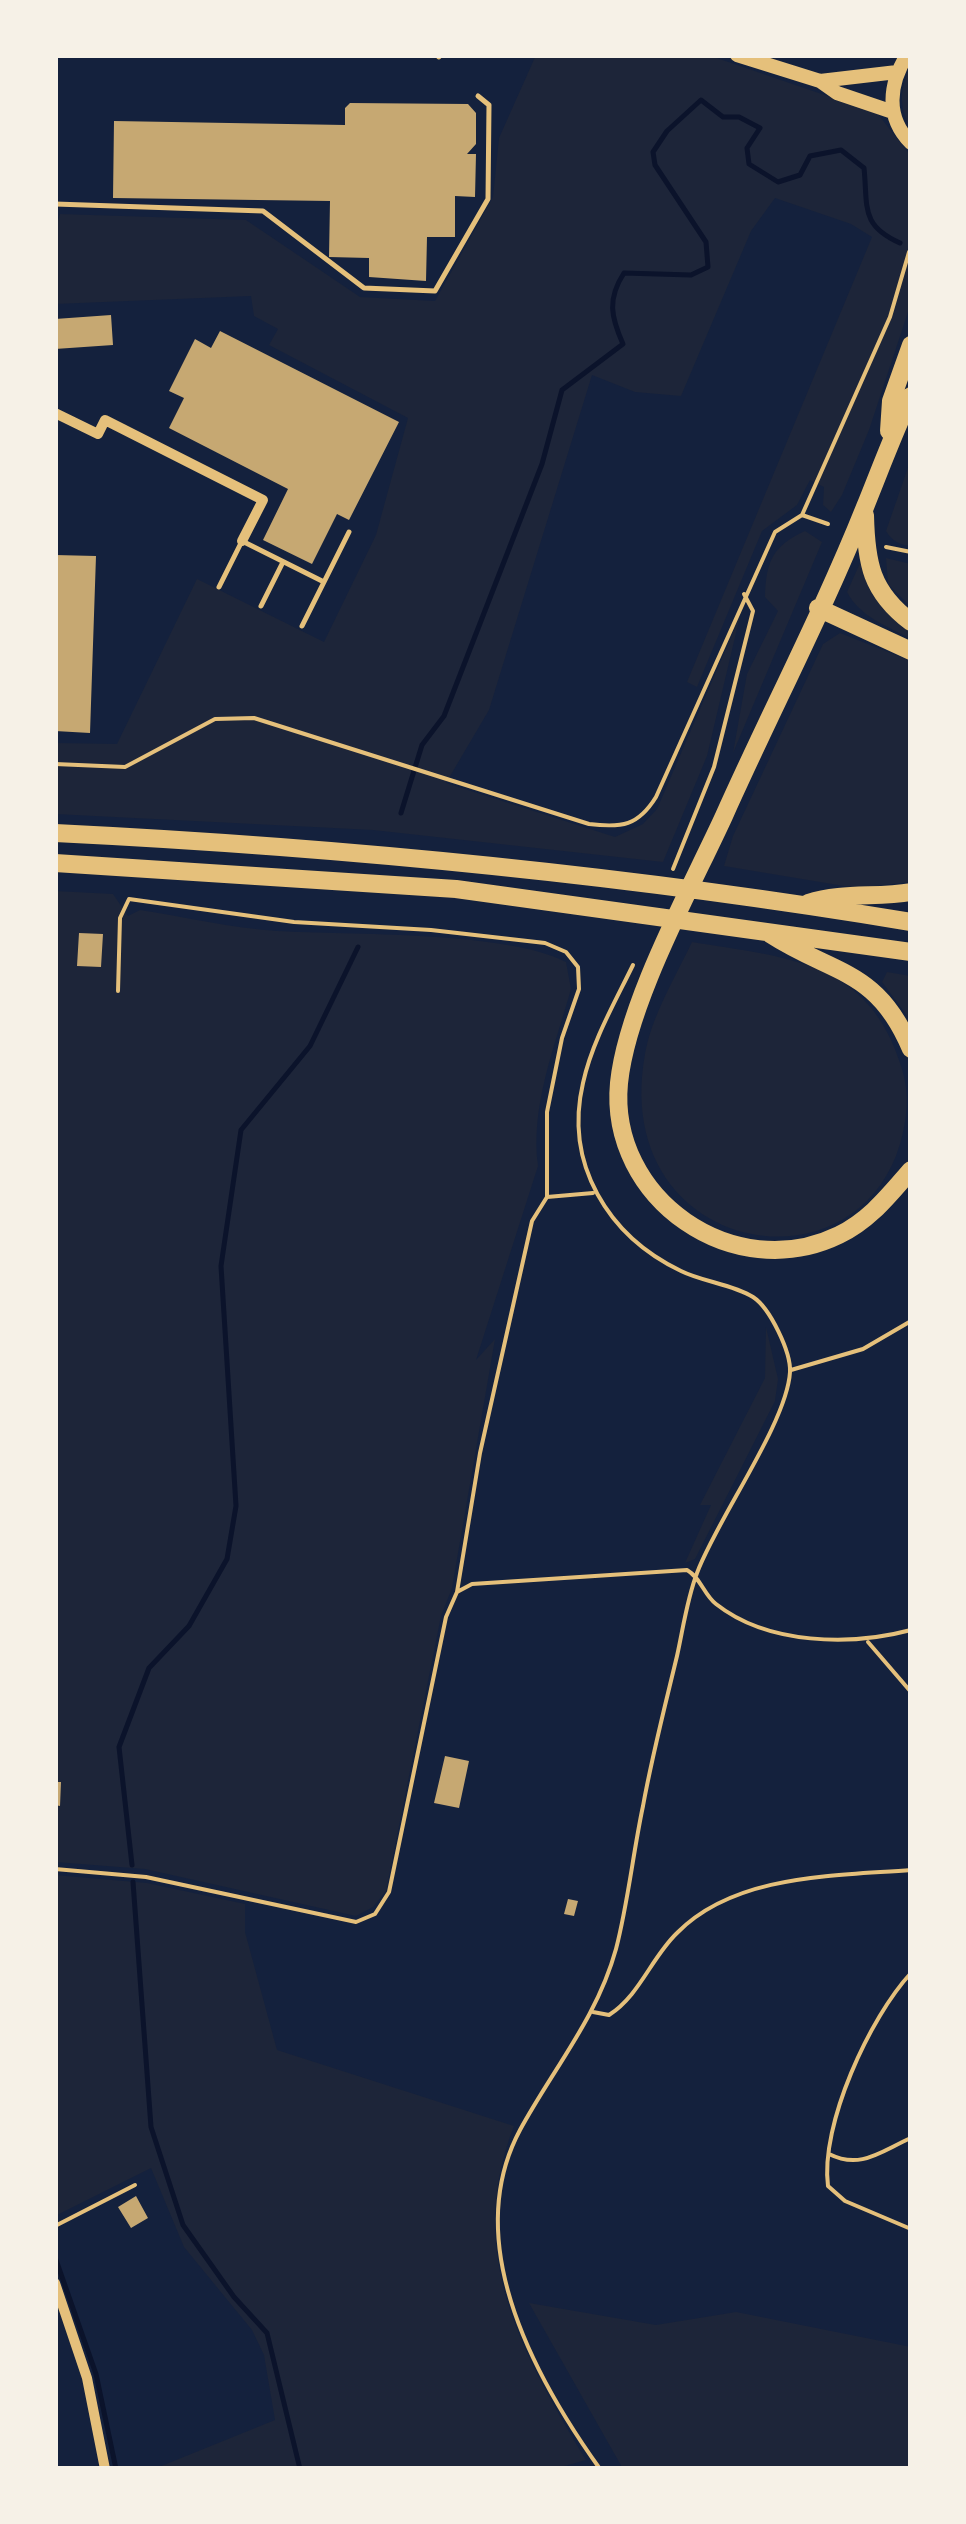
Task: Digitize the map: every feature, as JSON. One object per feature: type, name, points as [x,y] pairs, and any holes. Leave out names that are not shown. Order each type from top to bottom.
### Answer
[{"type":"highway","points":[[888,444],[892,402],[911,345]]},
{"type":"highway","points":[[911,396],[658,965],[624,1060],[620,1115],[629,1154],[662,1204],[712,1238],[749,1248],[787,1250],[841,1235],[872,1214],[911,1170]]},
{"type":"highway","points":[[864,508],[870,576],[892,608],[911,622]]},
{"type":"highway","points":[[818,608],[911,652]]},
{"type":"highway","points":[[55,832],[277,846],[535,871],[804,904],[911,922]]},
{"type":"highway","points":[[55,863],[456,890],[911,952]]},
{"type":"highway","points":[[804,904],[838,894],[886,896],[911,892]]},
{"type":"highway","points":[[763,929],[864,982],[891,1012],[911,1050]]},
{"type":"highway","points":[[897,1186],[911,1157]]},
{"type":"main road","points":[[737,55],[820,81],[837,93],[893,112]]},
{"type":"main road","points":[[908,55],[897,72],[893,112],[911,143]]},
{"type":"main road","points":[[820,81],[897,72]]},
{"type":"street","points":[[55,413],[98,434],[104,420],[263,500],[242,541]]},
{"type":"street","points":[[55,2283],[87,2378],[105,2469]]},
{"type":"lane","points":[[55,204],[263,211],[364,288],[435,291],[488,199],[489,105],[478,96]]},
{"type":"lane","points":[[302,626],[349,532]]},
{"type":"lane","points":[[220,587],[242,541],[324,582]]},
{"type":"lane","points":[[261,606],[283,562]]},
{"type":"path","points":[[55,764],[124,767],[215,719],[254,718],[589,824],[620,828],[643,818],[656,797],[775,532],[802,514],[890,317],[909,252]]},
{"type":"path","points":[[802,514],[828,524]]},
{"type":"path","points":[[880,545],[911,552]]},
{"type":"path","points":[[684,844],[714,768],[737,678],[753,611],[744,594]]},
{"type":"path","points":[[55,1869],[146,1876],[356,1922],[375,1914],[390,1892],[446,1618],[457,1592],[480,1453],[532,1221],[547,1196],[547,1112],[562,1038],[579,989],[578,967],[566,952],[545,943],[431,930],[294,922],[129,899],[120,918],[118,992]]},
{"type":"path","points":[[547,1196],[593,1193]]},
{"type":"path","points":[[600,2469],[537,2370],[520,2332],[500,2226],[504,2164],[521,2129],[593,2012],[616,1950],[644,1799],[696,1575],[780,1408],[790,1370],[863,1349],[911,1322]]},
{"type":"path","points":[[457,1592],[472,1584],[675,1570],[696,1575],[712,1602],[736,1617],[796,1635],[868,1642],[911,1630]]},
{"type":"path","points":[[868,1642],[911,1692]]},
{"type":"path","points":[[593,2012],[608,2015],[626,2004],[660,1949],[683,1926],[718,1904],[807,1879],[911,1870]]},
{"type":"path","points":[[911,1973],[890,1995],[875,2024],[834,2125],[828,2186],[845,2201],[911,2229]]},
{"type":"path","points":[[829,2154],[846,2163],[865,2162],[911,2138]]},
{"type":"path","points":[[55,2226],[135,2185]]},
{"type":"shaded area","points":[[536,55],[708,55],[877,113],[911,156],[911,303],[869,430],[831,512],[823,505],[824,487],[810,480],[797,505],[762,531],[697,687],[687,682],[872,237],[851,224],[775,198],[751,231],[681,396],[635,392],[592,375],[489,710],[446,783],[615,837],[643,824],[657,809],[740,616],[707,756],[663,862],[373,830],[55,814],[55,743],[117,744],[197,579],[324,642],[376,535],[408,418],[269,345],[278,329],[254,316],[251,296],[55,304],[55,230],[60,214],[246,220],[360,297],[435,301],[493,197],[499,138]]},
{"type":"shaded area","points":[[911,66],[911,128],[902,97]]},
{"type":"shaded area","points":[[911,459],[911,546],[897,542],[886,531]]},
{"type":"shaded area","points":[[805,531],[822,542],[733,753],[747,674],[778,611],[765,597],[769,565],[778,549]]},
{"type":"shaded area","points":[[886,558],[911,564],[911,607],[888,584]]},
{"type":"shaded area","points":[[861,561],[879,601],[911,631],[911,639],[875,620],[852,601],[847,592]]},
{"type":"shaded area","points":[[840,633],[911,661],[911,882],[856,888],[724,866],[733,836],[823,644]]},
{"type":"shaded area","points":[[55,891],[113,894],[128,916],[140,910],[260,930],[468,940],[540,952],[566,962],[571,989],[541,1099],[538,1166],[476,1360],[495,1339],[452,1588],[441,1616],[386,1891],[373,1907],[356,1916],[145,1869],[55,1862]]},
{"type":"shaded area","points":[[692,942],[761,953],[821,971],[847,985],[869,1005],[888,1033],[902,1069],[907,1097],[900,1144],[874,1193],[836,1223],[790,1236],[742,1232],[698,1211],[663,1174],[644,1121],[645,1054],[658,1011]]},
{"type":"shaded area","points":[[887,972],[911,976],[911,1021],[882,982]]},
{"type":"shaded area","points":[[766,1327],[778,1379],[775,1401],[695,1559],[685,1563],[711,1505],[700,1505],[765,1378]]},
{"type":"shaded area","points":[[55,1875],[147,1883],[245,1904],[245,1932],[277,2050],[514,2126],[500,2172],[495,2217],[498,2259],[522,2341],[586,2460],[554,2469],[154,2469],[275,2420],[264,2355],[252,2330],[184,2247],[151,2168],[55,2216]]},
{"type":"shaded area","points":[[529,2303],[656,2325],[736,2312],[911,2347],[911,2469],[623,2469]]},
{"type":"building","points":[[350,103],[468,104],[476,113],[476,144],[467,154],[476,154],[475,197],[455,196],[455,237],[427,237],[426,281],[369,277],[369,258],[329,257],[330,201],[113,198],[114,121],[345,125],[345,108]]},
{"type":"building","points":[[111,315],[113,345],[55,349],[55,319]]},
{"type":"building","points":[[220,331],[399,422],[349,520],[337,514],[312,564],[263,540],[288,489],[169,428],[184,398],[169,391],[195,339],[211,348]]},
{"type":"building","points":[[55,555],[96,556],[90,733],[55,731]]},
{"type":"building","points":[[79,933],[103,934],[101,967],[77,966]]},
{"type":"building","points":[[445,1756],[469,1761],[459,1808],[434,1803]]},
{"type":"building","points":[[55,1782],[61,1782],[60,1806],[55,1805]]},
{"type":"building","points":[[568,1899],[578,1901],[574,1916],[564,1914]]},
{"type":"building","points":[[136,2196],[148,2218],[131,2228],[118,2207]]},
{"type":"waterway","points":[[401,813],[422,745],[444,716],[542,464],[562,390],[623,344],[613,308],[615,291],[624,273],[691,275],[708,267],[706,242],[655,165],[653,152],[667,131],[701,100],[723,117],[739,117],[760,128],[747,148],[749,164],[778,182],[800,175],[810,156],[841,150],[864,168],[872,222],[900,243]]},
{"type":"waterway","points":[[132,1865],[119,1747],[149,1668],[189,1626],[227,1559],[236,1506],[221,1266],[241,1130],[310,1046],[358,947]]},
{"type":"waterway","points":[[133,1882],[151,2127],[183,2225],[234,2297],[267,2333],[300,2469]]},
{"type":"waterway","points":[[55,2257],[96,2374],[116,2469]]}]
